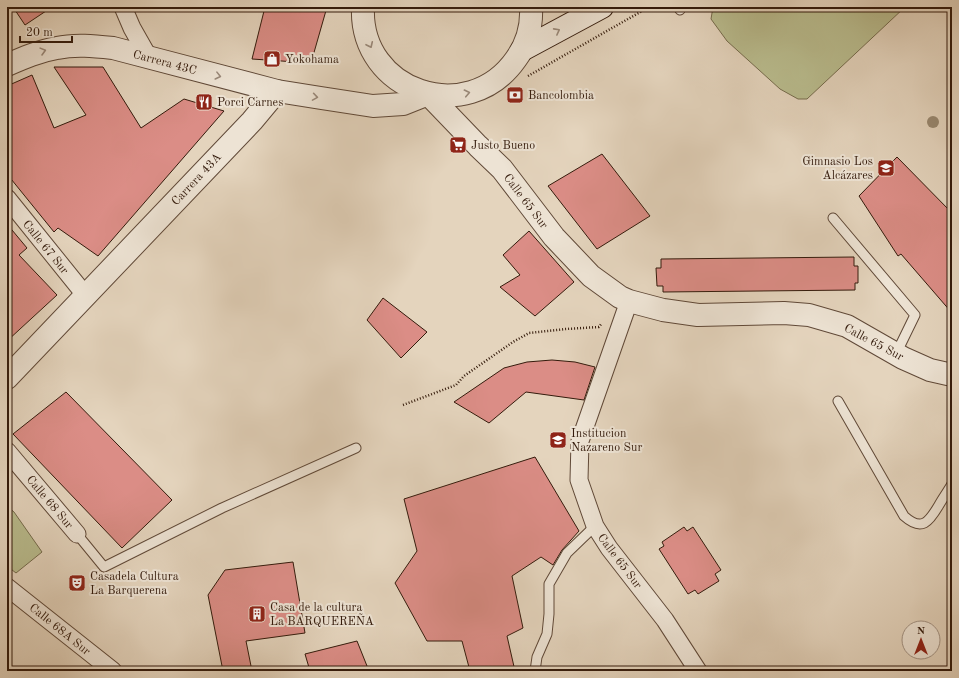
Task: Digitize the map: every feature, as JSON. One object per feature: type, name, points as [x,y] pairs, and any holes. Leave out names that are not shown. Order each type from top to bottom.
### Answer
[{"type":"street","points":[[123,7],[132,28],[149,58]]},
{"type":"street","points":[[363,7],[362,20],[367,40],[377,59],[391,75],[408,87],[428,94],[450,96],[472,92],[493,82],[510,68],[522,50],[529,32],[531,7]]},
{"type":"street","points":[[522,50],[602,7]]},
{"type":"street","name":"Carrera 43C","points":[[7,66],[35,53],[58,47],[81,46],[113,48],[277,91]]},
{"type":"street","points":[[277,91],[373,106],[403,104],[428,94]]},
{"type":"street","name":"Carrera 43A","points":[[7,378],[252,121],[277,91]]},
{"type":"street","name":"Calle 65 Sur","points":[[428,94],[502,169],[554,237],[592,276],[605,287],[629,301],[663,310],[698,315],[784,313],[809,315],[847,326],[896,354],[930,370],[952,375]]},
{"type":"street","name":"Calle 67 Sur","points":[[7,198],[86,296]]},
{"type":"street","name":"Calle 65 Sur","points":[[629,301],[580,441],[579,480],[595,526],[609,548],[665,620],[698,671]]},
{"type":"street","name":"Calle 68 Sur","points":[[7,451],[77,534]]},
{"type":"street","name":"Calle 68A Sur","points":[[7,587],[113,671]]},
{"type":"lane","points":[[833,218],[915,315],[896,354]]},
{"type":"lane","points":[[838,401],[904,516],[911,522],[919,524],[929,520],[952,484]]},
{"type":"lane","points":[[77,534],[104,567],[222,508],[356,448]]},
{"type":"lane","points":[[535,671],[537,657],[547,634],[549,584],[567,553],[595,526]]},
{"type":"path","points":[[522,80],[649,7]]},
{"type":"path","points":[[404,405],[456,385],[464,376],[513,342],[529,333],[599,327],[604,321]]},
{"type":"green space","points":[[713,7],[905,7],[807,99],[798,99],[780,89],[727,41],[711,19]]},
{"type":"green space","points":[[7,506],[14,512],[42,552],[16,573],[7,566]]},
{"type":"building","points":[[13,7],[52,7],[25,25]]},
{"type":"building","points":[[265,7],[327,7],[311,63],[252,59]]},
{"type":"building","points":[[54,67],[103,67],[141,128],[184,99],[224,111],[98,256],[58,228],[54,232],[7,174],[7,86],[32,75],[54,128],[86,115]]},
{"type":"building","points":[[602,154],[650,216],[597,249],[548,186]]},
{"type":"building","points":[[897,157],[952,213],[952,313],[901,254],[898,256],[859,196]]},
{"type":"building","points":[[7,224],[27,248],[19,255],[57,295],[7,341]]},
{"type":"building","points":[[529,231],[574,282],[535,316],[500,287],[520,275],[503,255]]},
{"type":"building","points":[[854,257],[854,266],[858,266],[858,283],[855,283],[855,290],[663,292],[663,286],[657,286],[656,268],[661,268],[661,259]]},
{"type":"building","points":[[383,298],[427,332],[401,358],[367,320]]},
{"type":"building","points":[[552,360],[575,362],[595,367],[584,400],[526,392],[489,423],[454,402],[504,368],[527,362]]},
{"type":"building","points":[[66,392],[172,500],[122,548],[13,434]]},
{"type":"building","points":[[535,457],[579,531],[562,550],[553,565],[541,557],[512,576],[523,628],[507,636],[515,671],[470,671],[462,641],[427,641],[395,583],[417,551],[404,499]]},
{"type":"building","points":[[684,527],[687,531],[693,527],[721,570],[715,574],[719,581],[698,594],[695,590],[688,594],[659,549],[664,546],[662,542]]},
{"type":"building","name":"Casa de la cultura La BARQUEREÑA","points":[[293,562],[305,633],[246,641],[252,671],[223,671],[208,595],[225,570]]},
{"type":"building","points":[[357,641],[369,671],[310,671],[305,654]]},
{"type":"place","name":"Yokohama","points":[[272,59]]},
{"type":"place","name":"Bancolombia","points":[[515,95]]},
{"type":"place","name":"Porci Carnes","points":[[204,102]]},
{"type":"place","name":"Justo Bueno","points":[[458,145]]},
{"type":"place","name":"Gimnasio Los Alcázares","points":[[886,168]]},
{"type":"place","name":"Institucion Nazareno Sur","points":[[558,440]]},
{"type":"place","name":"Casadela Cultura La Barquerena","points":[[77,583]]},
{"type":"place","name":"Casa de la cultura La BARQUEREÑA","points":[[257,614]]}]
